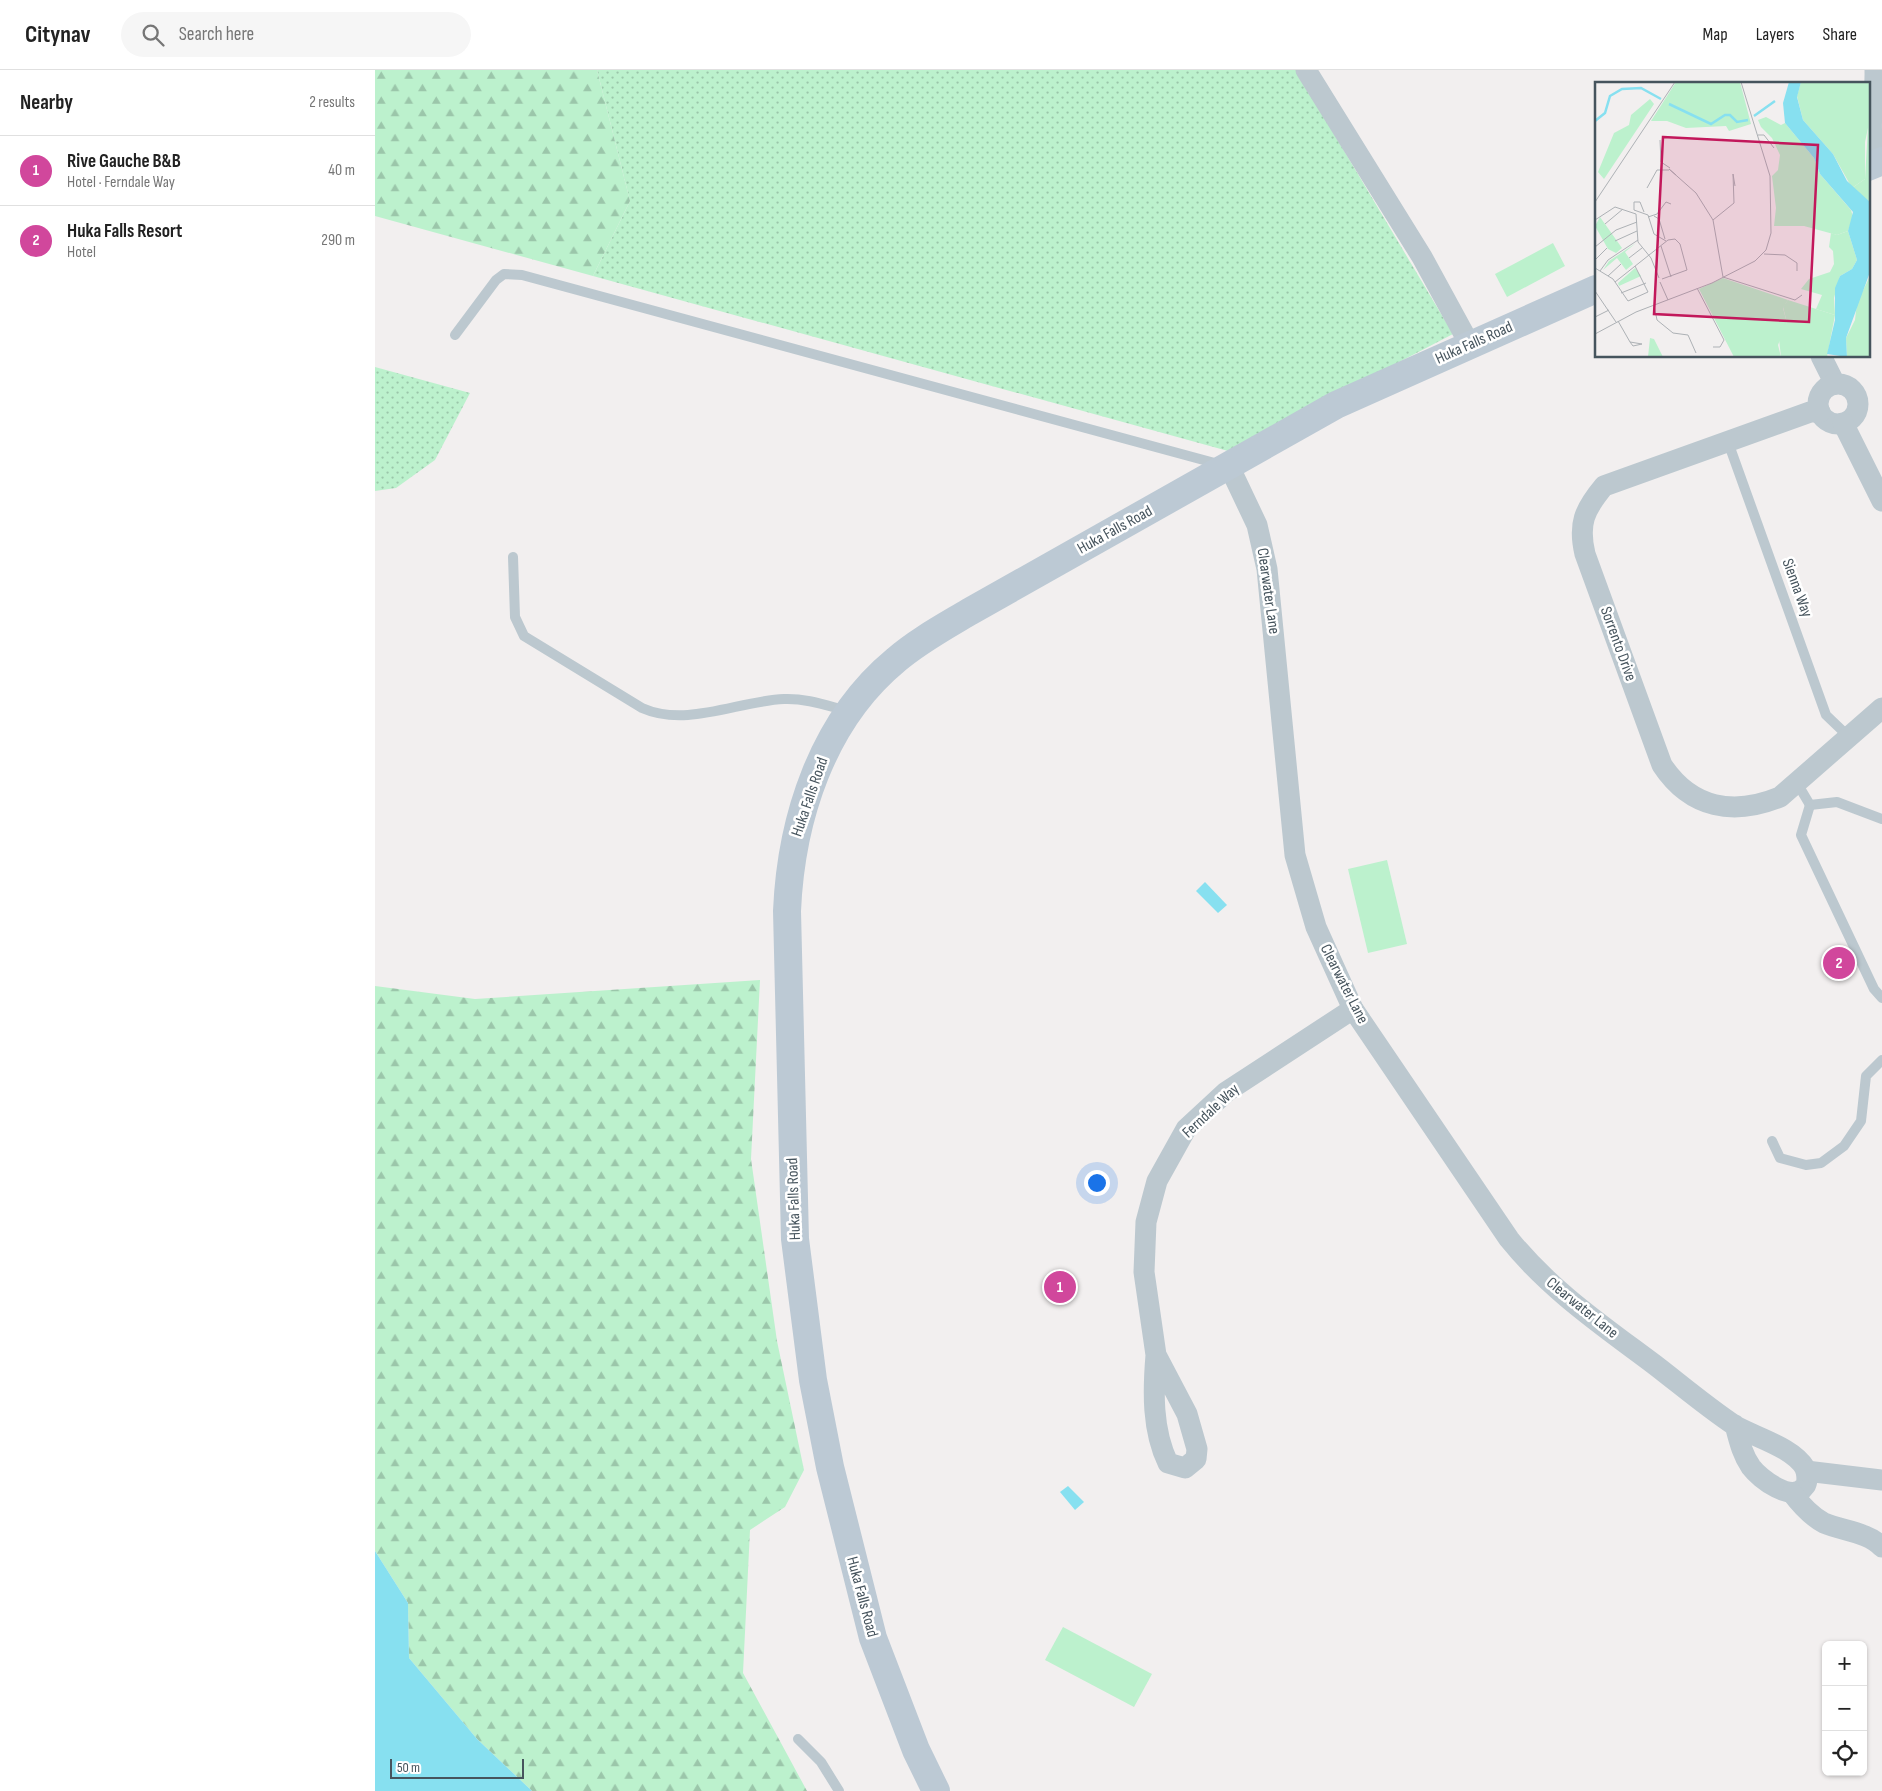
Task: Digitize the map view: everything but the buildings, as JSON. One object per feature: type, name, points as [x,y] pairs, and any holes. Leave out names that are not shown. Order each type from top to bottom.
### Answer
[{"type":"street","points":[[1306,70],[1421,257],[1470,345]]},
{"type":"street","points":[[1875,70],[1876,87],[1870,121],[1871,143],[1876,163]]},
{"type":"street","name":"Huka Falls Road","points":[[936,1791],[917,1750],[873,1638],[850,1551],[830,1467],[813,1380],[795,1239],[787,911],[789,872],[801,811],[827,748],[849,711],[895,660],[924,639],[1336,405],[1595,289]]},
{"type":"street","points":[[1822,358],[1835,384]]},
{"type":"street","points":[[1835,384],[1848,387],[1857,396],[1858,410],[1850,420],[1843,423],[1830,422],[1820,412],[1819,398],[1823,392],[1835,384]]},
{"type":"street","name":"Sorrento Drive","points":[[1820,412],[1810,412],[1604,486],[1593,499],[1583,517],[1581,537],[1585,554],[1656,750],[1671,778],[1695,796],[1712,804],[1728,808],[1763,804],[1781,797],[1882,708]]},
{"type":"street","points":[[1843,423],[1882,501]]},
{"type":"street","name":"Clearwater Lane","points":[[1229,466],[1257,525],[1267,568],[1295,855],[1316,926],[1353,1009],[1509,1239],[1532,1267],[1575,1305],[1735,1425],[1783,1448],[1805,1467],[1806,1471]]},
{"type":"street","name":"Ferndale Way","points":[[1156,1356],[1144,1272],[1146,1222],[1157,1181],[1172,1152],[1187,1129],[1226,1092],[1353,1009]]},
{"type":"street","points":[[1735,1425],[1741,1448],[1752,1468],[1777,1489],[1792,1493],[1799,1491],[1805,1485],[1806,1471],[1882,1480]]},
{"type":"street","points":[[1792,1493],[1802,1506],[1823,1522],[1875,1540],[1882,1547]]},
{"type":"lane","points":[[455,335],[495,280],[504,274],[522,275],[1229,466]]},
{"type":"lane","name":"Sienna Way","points":[[1728,442],[1826,715],[1849,737]]},
{"type":"lane","points":[[513,557],[515,616],[524,636],[642,708],[653,713],[674,716],[784,699],[808,701],[849,711]]},
{"type":"lane","points":[[1797,783],[1810,805],[1801,835],[1874,989],[1882,998]]},
{"type":"lane","points":[[1810,805],[1837,802],[1882,819]]},
{"type":"lane","points":[[1772,1142],[1780,1158],[1806,1165],[1821,1164],[1844,1146],[1861,1121],[1866,1076],[1882,1060]]},
{"type":"lane","points":[[798,1739],[821,1762],[839,1791]]},
{"type":"green space","points":[[375,70],[597,70],[630,201],[593,276],[375,216]]},
{"type":"green space","points":[[597,70],[1296,70],[1453,334],[1228,451],[593,276],[630,201]]},
{"type":"green space","points":[[1553,243],[1565,266],[1507,297],[1495,274]]},
{"type":"green space","points":[[375,367],[470,393],[435,460],[396,488],[375,491]]},
{"type":"green space","points":[[1387,860],[1407,944],[1368,953],[1348,869]]},
{"type":"green space","points":[[760,980],[751,1159],[777,1341],[804,1470],[785,1507],[750,1530],[743,1673],[807,1791],[532,1791],[477,1739],[409,1658],[408,1603],[375,1551],[375,986],[475,999]]},
{"type":"green space","points":[[1063,1627],[1152,1674],[1134,1707],[1045,1660]]},
{"type":"water","points":[[1205,882],[1227,905],[1218,913],[1196,891]]},
{"type":"water","points":[[1068,1486],[1084,1502],[1075,1510],[1060,1492]]},
{"type":"water","points":[[375,1551],[408,1603],[409,1658],[477,1739],[532,1791],[375,1791]]},
{"type":"place","name":"Huka Falls Resort","points":[[1839,963]]},
{"type":"place","name":"Rive Gauche B&B","points":[[1060,1287]]}]
